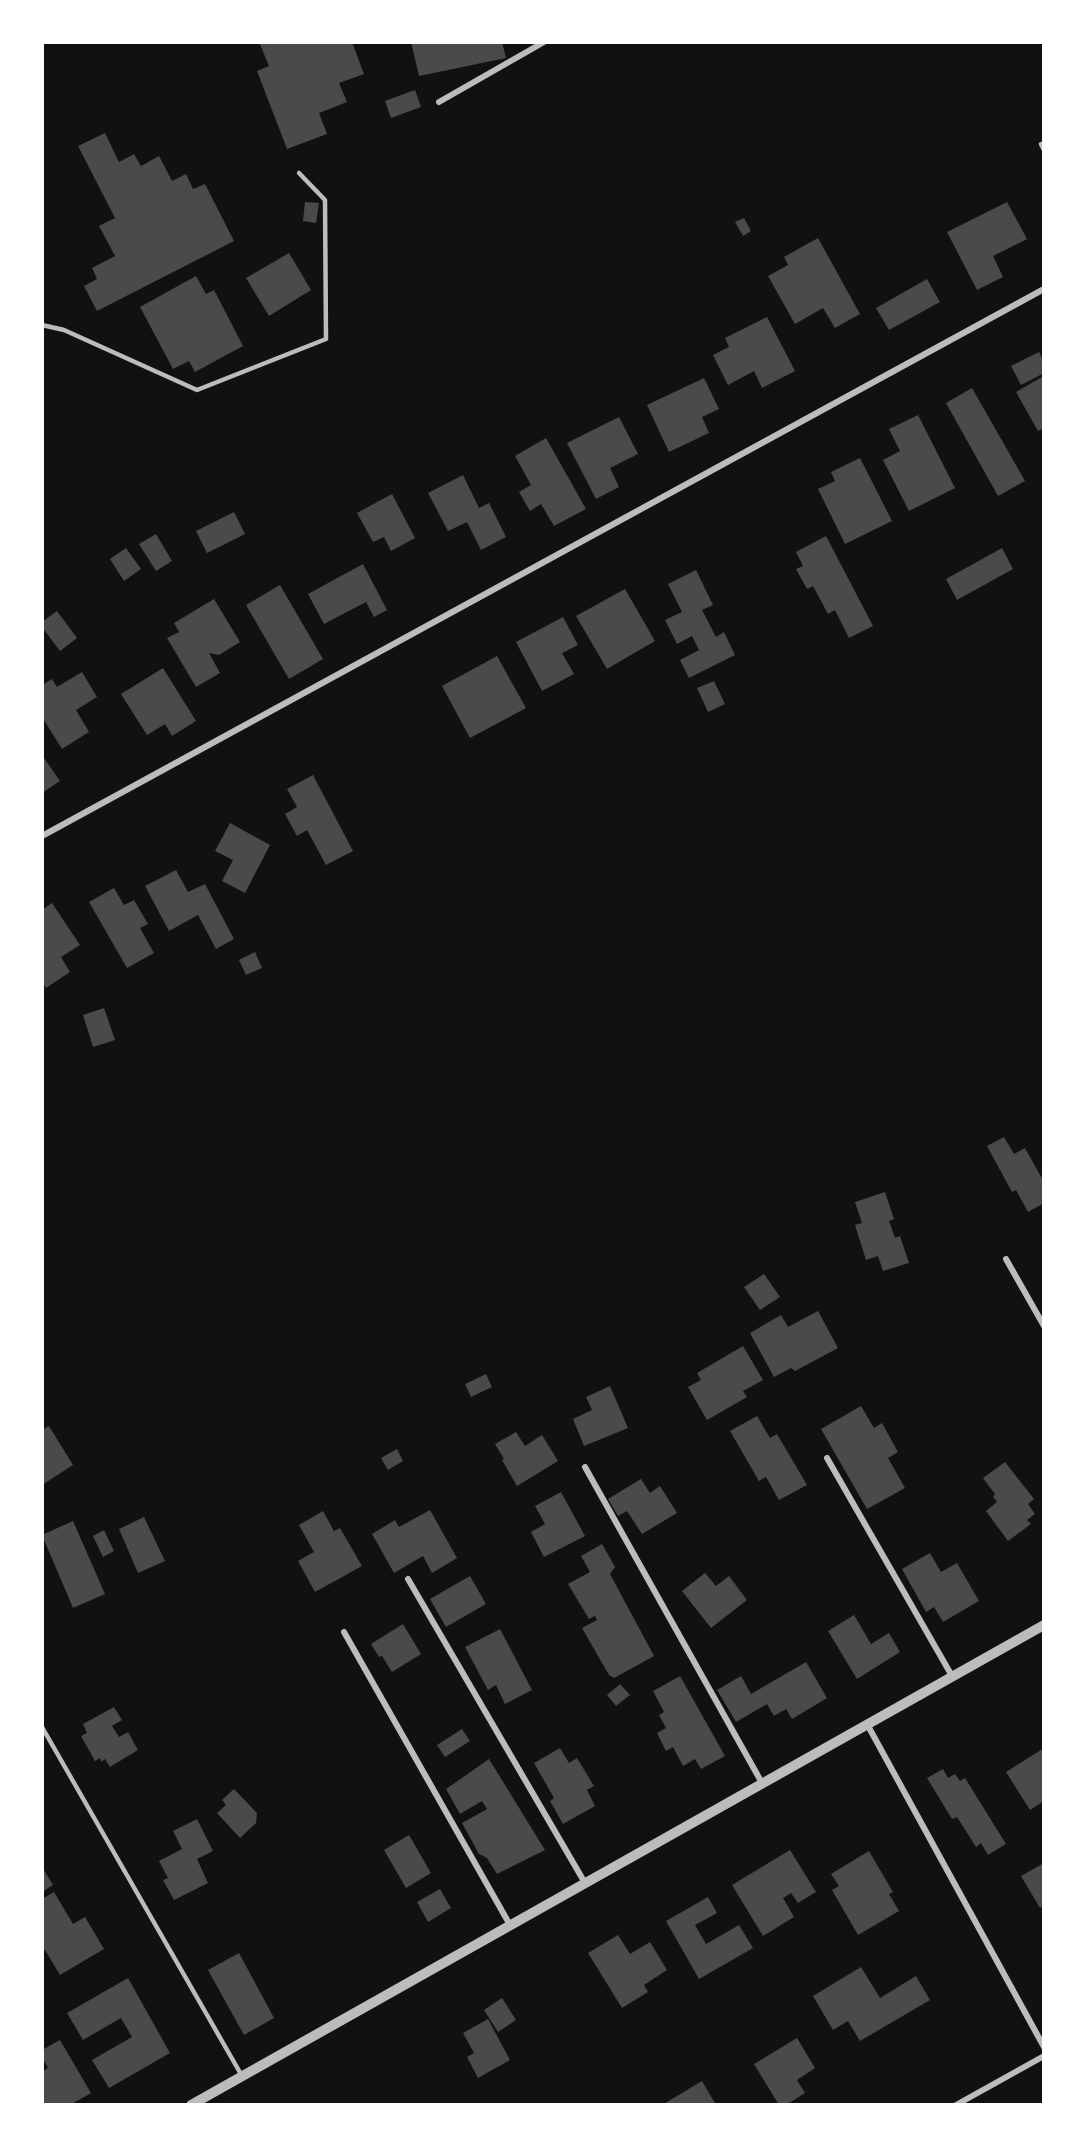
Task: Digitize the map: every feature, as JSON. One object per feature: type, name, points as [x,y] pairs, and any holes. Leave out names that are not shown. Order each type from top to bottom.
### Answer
[{"type":"street","points":[[439,102],[544,42]]},
{"type":"street","points":[[42,836],[1044,289]]},
{"type":"street","points":[[1006,1259],[1044,1326]]},
{"type":"street","points":[[827,1458],[952,1676]]},
{"type":"street","points":[[585,1467],[762,1783]]},
{"type":"street","points":[[408,1579],[585,1882]]},
{"type":"street","points":[[191,2105],[1044,1625]]},
{"type":"street","points":[[344,1632],[510,1925]]},
{"type":"street","points":[[867,1724],[1044,2047]]},
{"type":"street","points":[[956,2105],[1044,2056]]},
{"type":"lane","points":[[42,325],[64,330],[197,390],[326,339],[325,200],[299,173]]},
{"type":"lane","points":[[42,1727],[242,2076]]},
{"type":"building","points":[[259,42],[321,42],[321,44],[352,42],[364,74],[339,83],[347,102],[319,113],[327,134],[287,149],[257,71],[269,66]]},
{"type":"building","points":[[411,42],[502,42],[506,58],[419,76]]},
{"type":"building","points":[[415,90],[421,107],[391,118],[385,101]]},
{"type":"building","points":[[105,133],[119,162],[134,154],[141,166],[159,156],[172,181],[186,174],[193,189],[205,184],[234,241],[97,311],[84,286],[97,279],[92,268],[115,256],[99,226],[115,218],[78,146]]},
{"type":"building","points":[[305,202],[319,203],[316,223],[303,221]]},
{"type":"building","points":[[1007,202],[1027,239],[993,256],[1003,277],[977,290],[947,232]]},
{"type":"building","points":[[744,218],[751,231],[743,236],[735,222]]},
{"type":"building","points":[[818,238],[860,314],[835,328],[823,308],[795,324],[768,276],[788,265],[784,257]]},
{"type":"building","points":[[289,253],[311,290],[269,316],[246,278]]},
{"type":"building","points":[[196,276],[206,294],[214,290],[243,346],[195,372],[189,361],[173,369],[140,307]]},
{"type":"building","points":[[927,279],[940,302],[889,330],[876,308]]},
{"type":"building","points":[[767,317],[795,371],[762,388],[754,371],[728,385],[713,355],[729,347],[725,338]]},
{"type":"building","points":[[1039,352],[1044,362],[1044,373],[1021,385],[1011,366]]},
{"type":"building","points":[[1042,377],[1044,382],[1044,428],[1038,431],[1016,392]]},
{"type":"building","points":[[704,378],[719,409],[702,417],[709,433],[669,452],[647,405]]},
{"type":"building","points":[[972,388],[1025,481],[998,496],[946,403]]},
{"type":"building","points":[[918,415],[955,488],[909,511],[883,460],[900,451],[889,429]]},
{"type":"building","points":[[619,417],[638,454],[610,468],[619,487],[596,499],[567,443]]},
{"type":"building","points":[[546,438],[586,509],[554,526],[541,504],[530,511],[519,492],[531,485],[515,456]]},
{"type":"building","points":[[860,458],[892,521],[845,544],[818,489],[835,481],[831,472]]},
{"type":"building","points":[[463,475],[479,508],[489,503],[506,537],[481,550],[467,522],[448,531],[428,493]]},
{"type":"building","points":[[392,494],[415,538],[391,551],[384,537],[373,542],[357,513]]},
{"type":"building","points":[[234,512],[245,534],[207,553],[196,531]]},
{"type":"building","points":[[156,534],[172,561],[156,571],[139,544]]},
{"type":"building","points":[[826,536],[873,626],[849,638],[835,610],[828,614],[813,586],[807,589],[796,569],[803,566],[796,552]]},
{"type":"building","points":[[126,548],[141,569],[124,581],[110,559]]},
{"type":"building","points":[[1002,548],[1013,569],[957,600],[946,579]]},
{"type":"building","points":[[363,564],[387,610],[374,617],[366,602],[324,624],[308,594]]},
{"type":"building","points":[[696,570],[713,605],[702,610],[716,637],[724,632],[735,655],[689,678],[680,660],[699,650],[692,636],[677,644],[665,620],[682,612],[668,584]]},
{"type":"building","points":[[280,585],[323,659],[289,679],[246,605]]},
{"type":"building","points":[[625,589],[655,641],[607,669],[576,616]]},
{"type":"building","points":[[214,599],[240,642],[219,655],[209,653],[220,673],[196,687],[167,638],[179,632],[174,623]]},
{"type":"building","points":[[57,611],[77,638],[60,651],[42,627],[42,622]]},
{"type":"building","points":[[563,617],[578,645],[562,653],[574,674],[542,691],[516,642]]},
{"type":"building","points":[[497,656],[526,708],[470,738],[442,686]]},
{"type":"building","points":[[163,668],[196,721],[172,736],[165,724],[147,735],[121,694]]},
{"type":"building","points":[[82,672],[97,697],[76,710],[89,732],[62,749],[42,717],[42,685],[52,679],[57,687]]},
{"type":"building","points":[[714,681],[725,704],[708,712],[697,688]]},
{"type":"building","points":[[42,755],[60,781],[42,793]]},
{"type":"building","points":[[313,775],[353,851],[326,865],[307,830],[297,836],[285,814],[297,807],[287,789]]},
{"type":"building","points":[[230,823],[270,845],[245,893],[222,881],[233,860],[215,851]]},
{"type":"building","points":[[176,870],[188,892],[205,884],[234,939],[216,949],[198,915],[169,931],[145,886]]},
{"type":"building","points":[[114,888],[124,905],[134,900],[148,924],[140,928],[154,953],[127,968],[89,902]]},
{"type":"building","points":[[52,903],[80,945],[61,957],[70,972],[46,988],[42,981],[42,910]]},
{"type":"building","points":[[255,952],[262,968],[246,975],[239,960]]},
{"type":"building","points":[[104,1008],[115,1040],[93,1047],[83,1015]]},
{"type":"building","points":[[1004,1137],[1014,1154],[1025,1148],[1044,1182],[1044,1203],[1028,1212],[1016,1190],[1012,1192],[987,1146]]},
{"type":"building","points":[[885,1192],[894,1219],[889,1221],[895,1238],[900,1236],[909,1263],[883,1271],[878,1256],[866,1260],[855,1225],[862,1223],[855,1202]]},
{"type":"building","points":[[764,1274],[780,1297],[760,1310],[744,1287]]},
{"type":"building","points":[[818,1311],[838,1348],[795,1371],[791,1368],[774,1377],[750,1333],[781,1315],[788,1327]]},
{"type":"building","points":[[743,1346],[763,1380],[743,1391],[747,1397],[707,1420],[688,1387],[701,1380],[697,1373]]},
{"type":"building","points":[[486,1374],[492,1387],[471,1397],[465,1384]]},
{"type":"building","points":[[610,1386],[628,1428],[584,1446],[573,1419],[592,1410],[586,1397]]},
{"type":"building","points":[[861,1406],[874,1428],[882,1423],[898,1452],[888,1458],[905,1488],[867,1509],[821,1429]]},
{"type":"building","points":[[757,1416],[770,1438],[777,1434],[807,1485],[779,1500],[766,1477],[759,1481],[730,1431]]},
{"type":"building","points":[[49,1426],[73,1465],[42,1485],[42,1430]]},
{"type":"building","points":[[516,1432],[525,1446],[542,1435],[558,1461],[517,1486],[495,1444]]},
{"type":"building","points":[[397,1449],[403,1461],[388,1470],[381,1458]]},
{"type":"building","points":[[1005,1462],[1034,1499],[1028,1504],[1035,1514],[1027,1520],[1031,1524],[1008,1541],[986,1511],[997,1502],[993,1497],[995,1494],[983,1478]]},
{"type":"building","points":[[641,1479],[650,1493],[660,1486],[677,1513],[642,1534],[627,1511],[618,1516],[608,1499]]},
{"type":"building","points":[[561,1492],[585,1536],[544,1557],[531,1532],[545,1524],[535,1506]]},
{"type":"building","points":[[430,1510],[457,1558],[432,1573],[423,1556],[394,1573],[372,1534],[395,1520],[399,1527]]},
{"type":"building","points":[[323,1511],[334,1531],[340,1528],[362,1566],[315,1592],[298,1561],[314,1552],[299,1525]]},
{"type":"building","points":[[144,1517],[165,1561],[138,1573],[119,1529]]},
{"type":"building","points":[[73,1521],[105,1594],[73,1608],[42,1535]]},
{"type":"building","points":[[104,1530],[114,1551],[103,1557],[93,1536]]},
{"type":"building","points":[[602,1544],[615,1567],[610,1574],[654,1656],[614,1678],[609,1675],[582,1628],[597,1620],[595,1616],[589,1619],[568,1584],[590,1572],[581,1556]]},
{"type":"building","points":[[930,1553],[941,1572],[957,1563],[979,1601],[943,1622],[934,1607],[926,1612],[902,1569]]},
{"type":"building","points":[[705,1573],[716,1586],[729,1576],[747,1600],[711,1628],[682,1591]]},
{"type":"building","points":[[470,1576],[486,1604],[446,1627],[430,1599]]},
{"type":"building","points":[[854,1615],[871,1644],[889,1633],[900,1652],[857,1679],[828,1631]]},
{"type":"building","points":[[403,1624],[421,1654],[392,1672],[371,1644]]},
{"type":"building","points":[[500,1629],[532,1690],[505,1704],[496,1685],[488,1690],[465,1647]]},
{"type":"building","points":[[806,1662],[827,1698],[792,1719],[786,1709],[774,1716],[767,1704],[736,1722],[717,1690],[741,1676],[751,1694]]},
{"type":"building","points":[[680,1676],[725,1756],[701,1769],[695,1759],[683,1766],[673,1747],[666,1751],[657,1733],[666,1728],[659,1715],[664,1712],[653,1691]]},
{"type":"building","points":[[620,1684],[630,1695],[616,1706],[607,1695]]},
{"type":"building","points":[[114,1707],[122,1720],[112,1726],[119,1737],[128,1732],[138,1750],[110,1767],[105,1759],[101,1762],[100,1758],[95,1761],[81,1736],[87,1733],[83,1724]]},
{"type":"building","points":[[462,1729],[470,1741],[445,1757],[437,1745]]},
{"type":"building","points":[[560,1748],[569,1763],[577,1758],[594,1786],[587,1790],[595,1806],[563,1824],[550,1801],[554,1798],[534,1763]]},
{"type":"building","points":[[1044,1748],[1044,1801],[1030,1810],[1006,1772]]},
{"type":"building","points":[[489,1759],[545,1850],[497,1874],[487,1858],[479,1854],[462,1823],[487,1809],[482,1801],[460,1814],[446,1789]]},
{"type":"building","points":[[943,1769],[948,1778],[955,1774],[960,1781],[965,1778],[1006,1844],[988,1855],[981,1843],[976,1847],[957,1817],[952,1819],[927,1778]]},
{"type":"building","points":[[234,1789],[257,1813],[256,1823],[240,1838],[217,1813],[226,1805],[222,1800]]},
{"type":"building","points":[[197,1819],[213,1851],[197,1859],[208,1883],[174,1900],[163,1880],[168,1878],[159,1861],[182,1849],[173,1831]]},
{"type":"building","points":[[409,1835],[431,1873],[406,1888],[384,1850]]},
{"type":"building","points":[[790,1850],[816,1892],[798,1903],[791,1893],[783,1898],[794,1917],[763,1936],[732,1885]]},
{"type":"building","points":[[869,1851],[893,1892],[889,1894],[899,1911],[858,1935],[832,1890],[839,1886],[831,1874]]},
{"type":"building","points":[[1044,1863],[1044,1905],[1040,1908],[1021,1876]]},
{"type":"building","points":[[42,1867],[53,1885],[42,1892]]},
{"type":"building","points":[[440,1889],[451,1908],[428,1922],[417,1902]]},
{"type":"building","points":[[54,1892],[73,1924],[85,1917],[104,1949],[60,1975],[45,1950],[42,1952],[42,1899]]},
{"type":"building","points":[[708,1897],[717,1913],[695,1925],[706,1944],[739,1925],[753,1948],[699,1979],[666,1921]]},
{"type":"building","points":[[618,1935],[630,1954],[650,1942],[667,1970],[644,1985],[648,1992],[622,2008],[588,1953]]},
{"type":"building","points":[[239,1953],[274,2018],[244,2035],[208,1970]]},
{"type":"building","points":[[861,1967],[880,1998],[916,1976],[930,2000],[860,2041],[848,2021],[833,2030],[813,1996]]},
{"type":"building","points":[[128,1978],[170,2053],[109,2088],[92,2060],[132,2037],[121,2018],[83,2040],[67,2013]]},
{"type":"building","points":[[502,1998],[516,2020],[498,2032],[484,2010]]},
{"type":"building","points":[[488,2019],[510,2060],[478,2078],[467,2057],[474,2053],[463,2033]]},
{"type":"building","points":[[797,2038],[815,2068],[797,2080],[805,2093],[786,2105],[779,2105],[754,2064]]},
{"type":"building","points":[[60,2040],[91,2093],[70,2105],[42,2105],[42,2072],[48,2068],[42,2057],[42,2050]]},
{"type":"building","points":[[702,2081],[716,2105],[662,2105]]}]
